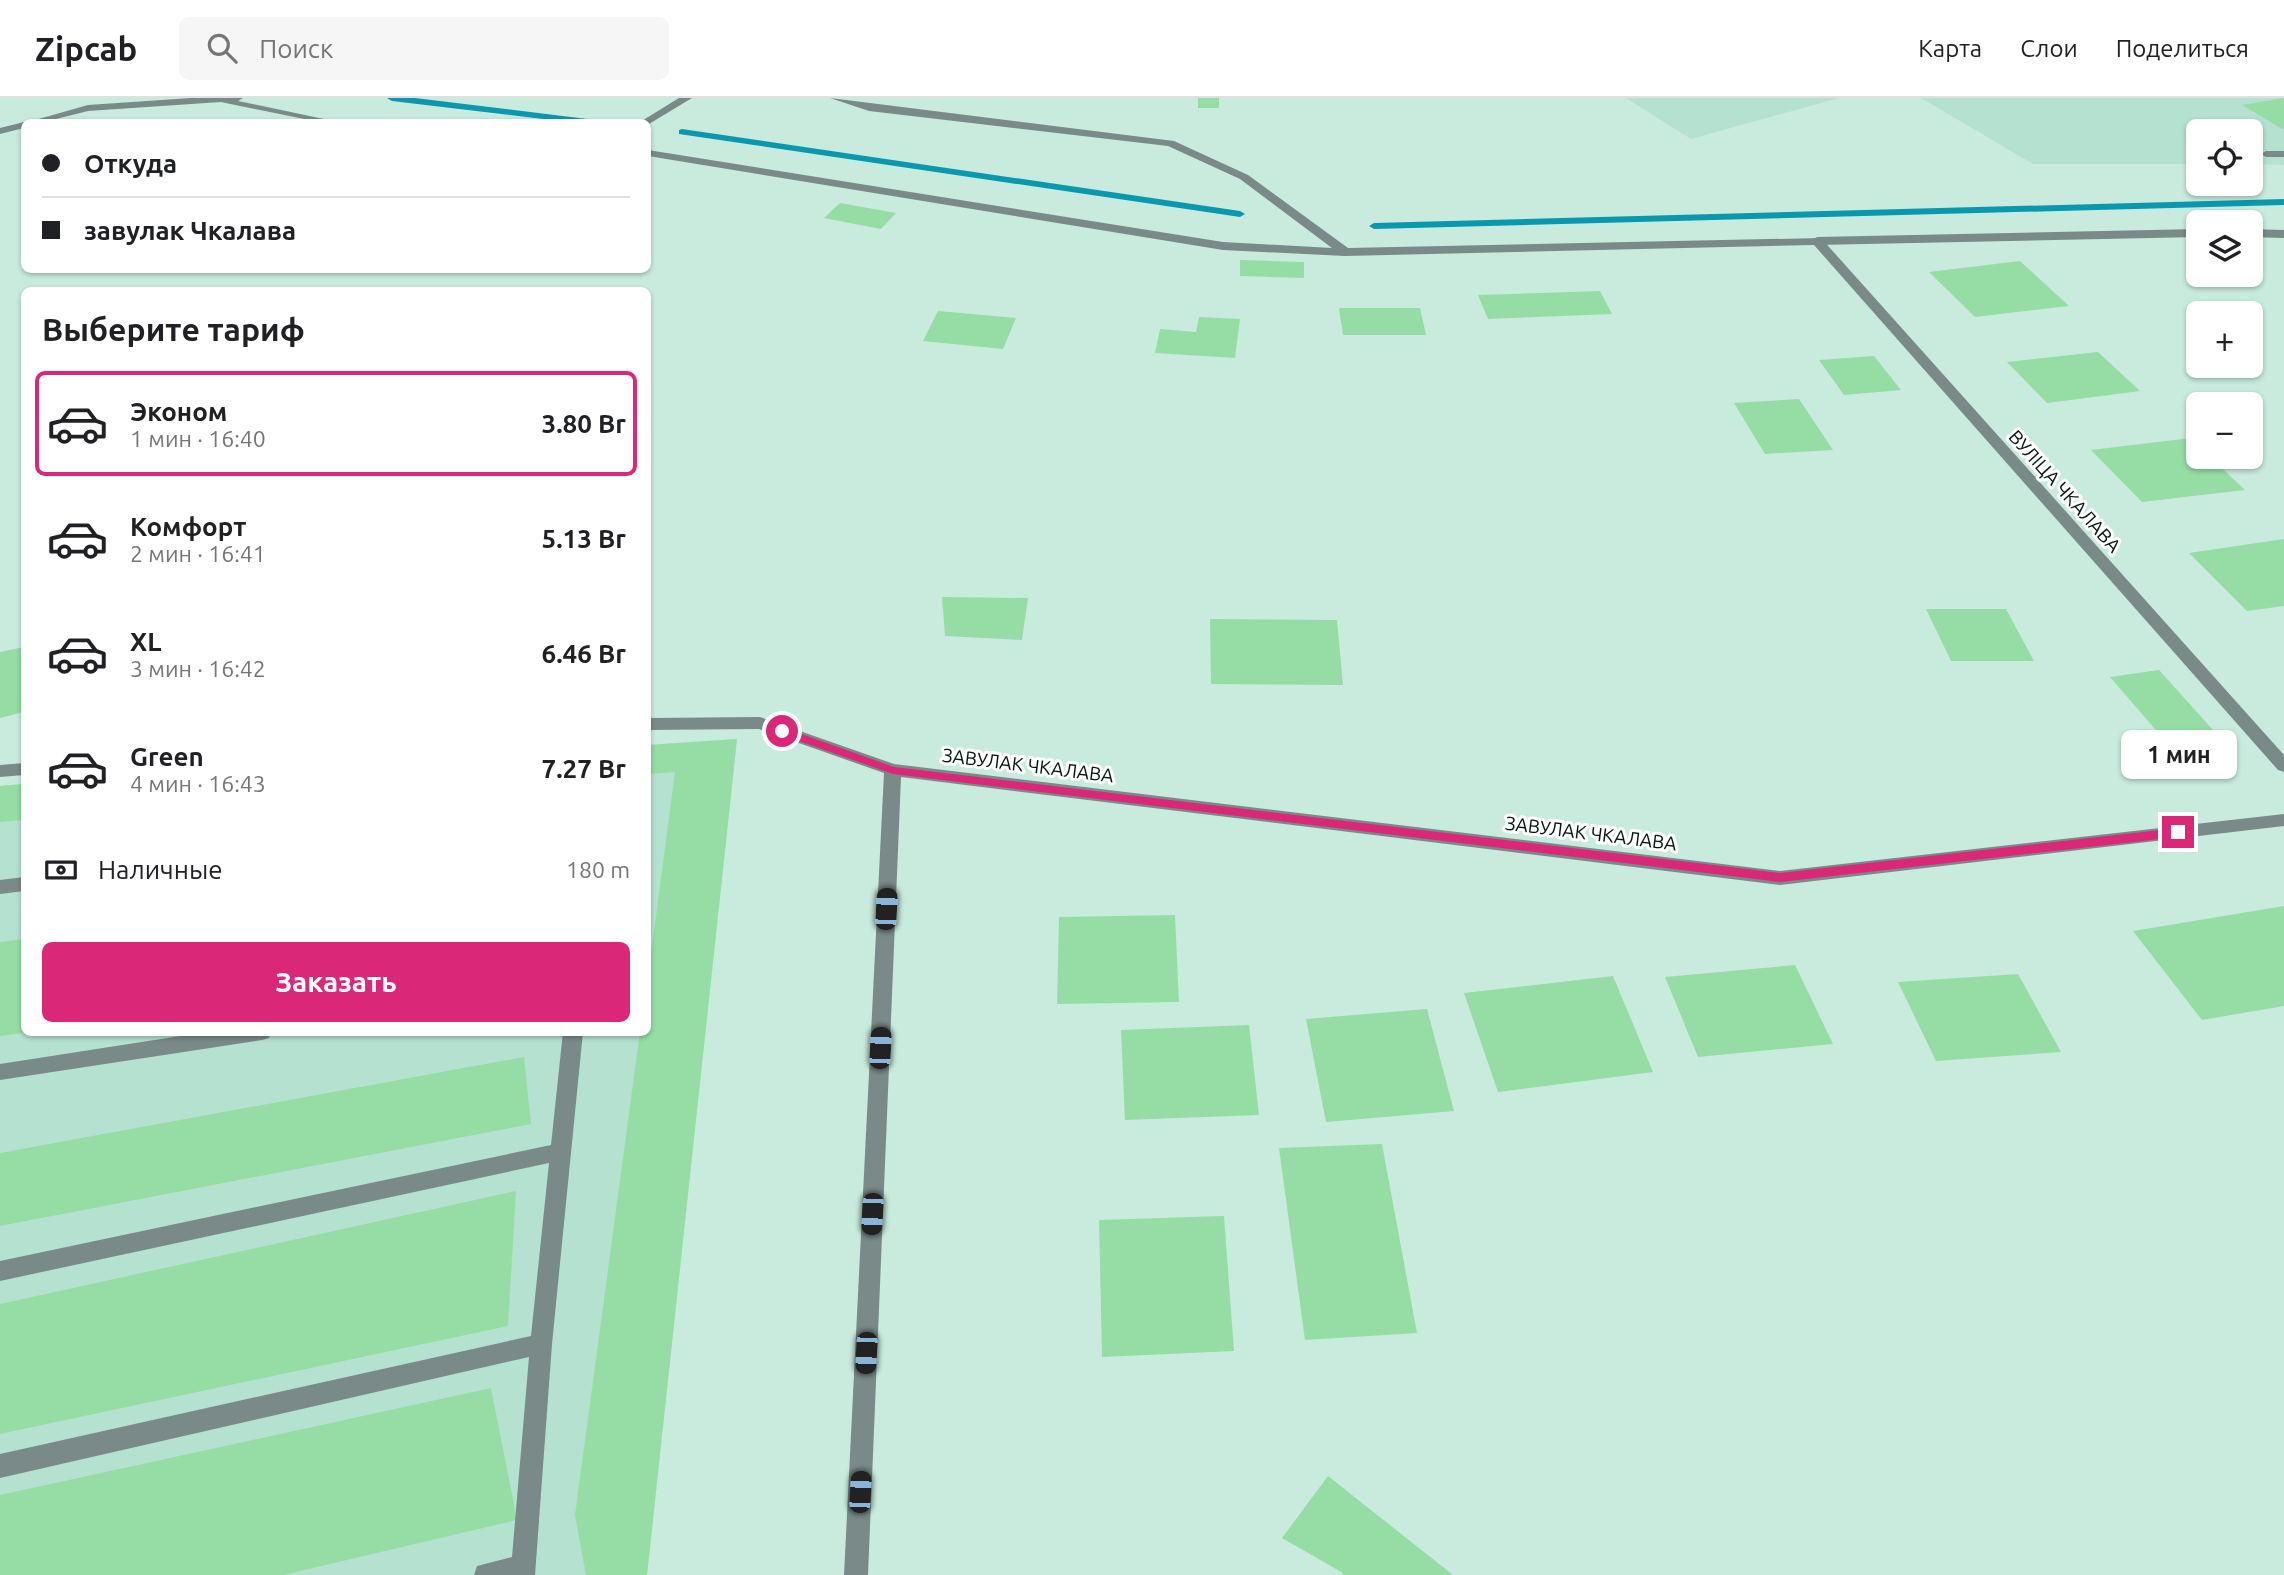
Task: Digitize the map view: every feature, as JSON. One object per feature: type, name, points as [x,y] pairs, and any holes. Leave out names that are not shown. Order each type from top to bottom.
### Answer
[{"type":"street","points":[[45,119],[88,108],[238,98]]},
{"type":"street","points":[[650,119],[687,98]]},
{"type":"street","points":[[835,98],[869,108],[1170,143],[1244,177],[1345,252]]},
{"type":"street","points":[[220,101],[317,119]]},
{"type":"street","points":[[0,131],[21,126]]},
{"type":"street","points":[[651,153],[1223,246],[1345,252],[2186,233]]},
{"type":"street","points":[[2266,154],[2284,154]]},
{"type":"street","points":[[2263,233],[2284,234]]},
{"type":"street","name":"ВУЛІЦА ЧКАЛАВА","points":[[1817,241],[2284,766]]},
{"type":"street","name":"ЗАВУЛАК ЧКАЛАВА","points":[[651,724],[760,723],[893,770],[1780,877],[2284,820]]},
{"type":"street","points":[[0,771],[21,769]]},
{"type":"street","points":[[856,1575],[893,770]]},
{"type":"street","points":[[0,887],[21,884]]},
{"type":"street","points":[[0,1072],[236,1036]]},
{"type":"street","points":[[486,1575],[524,1571],[541,1344],[573,1036]]},
{"type":"street","points":[[0,1270],[561,1152]]},
{"type":"street","points":[[0,1466],[541,1344]]},
{"type":"shaded area","points":[[1626,98],[1839,98],[1691,139]]},
{"type":"shaded area","points":[[1921,98],[2284,98],[2284,165],[2263,164],[2263,119],[2186,119],[2186,164],[2033,164]]},
{"type":"shaded area","points":[[737,739],[647,1575],[0,1575],[0,786],[21,784],[21,1036],[651,1036],[651,745]]},
{"type":"building","points":[[1198,98],[1219,98],[1219,108],[1198,108]]},
{"type":"building","points":[[2284,98],[2284,129],[2242,105]]},
{"type":"building","points":[[840,203],[896,213],[881,229],[824,218]]},
{"type":"building","points":[[1240,260],[1304,262],[1304,278],[1240,276]]},
{"type":"building","points":[[2020,261],[2069,306],[1975,317],[1929,272]]},
{"type":"building","points":[[1600,291],[1612,314],[1488,319],[1478,295]]},
{"type":"building","points":[[1339,308],[1420,308],[1426,335],[1343,335]]},
{"type":"building","points":[[938,311],[1016,318],[1003,349],[923,341]]},
{"type":"building","points":[[1199,317],[1240,319],[1235,358],[1155,353],[1160,329],[1196,332]]},
{"type":"building","points":[[2098,352],[2140,391],[2047,403],[2007,362]]},
{"type":"building","points":[[1874,356],[1901,390],[1844,395],[1819,360]]},
{"type":"building","points":[[1799,399],[1833,450],[1765,454],[1734,403]]},
{"type":"building","points":[[2186,439],[2186,469],[2223,469],[2245,490],[2142,502],[2091,450]]},
{"type":"building","points":[[2284,539],[2284,606],[2247,611],[2189,553]]},
{"type":"building","points":[[942,597],[1028,598],[1022,640],[945,636]]},
{"type":"building","points":[[1926,609],[2006,609],[2034,661],[1951,661]]},
{"type":"building","points":[[1210,619],[1337,620],[1343,685],[1211,684]]},
{"type":"building","points":[[21,648],[21,713],[0,718],[0,652]]},
{"type":"building","points":[[2159,670],[2213,730],[2162,737],[2110,677]]},
{"type":"building","points":[[737,739],[647,1575],[586,1575],[575,1515],[639,1036],[651,1036],[651,954],[675,772],[651,774],[651,745]]},
{"type":"building","points":[[21,784],[21,820],[0,822],[0,786]]},
{"type":"building","points":[[2284,906],[2284,1006],[2202,1020],[2133,931]]},
{"type":"building","points":[[1175,915],[1179,1002],[1057,1004],[1059,917]]},
{"type":"building","points":[[21,939],[21,1033],[0,1036],[0,942]]},
{"type":"building","points":[[1795,965],[1833,1044],[1698,1057],[1665,977]]},
{"type":"building","points":[[2018,974],[2061,1052],[1936,1061],[1898,982]]},
{"type":"building","points":[[1613,976],[1653,1072],[1498,1092],[1464,993]]},
{"type":"building","points":[[1427,1009],[1454,1111],[1326,1122],[1306,1019]]},
{"type":"building","points":[[1249,1025],[1259,1115],[1125,1120],[1121,1030]]},
{"type":"building","points":[[524,1057],[531,1124],[0,1226],[0,1153]]},
{"type":"building","points":[[1382,1144],[1417,1333],[1305,1340],[1279,1148]]},
{"type":"building","points":[[516,1191],[508,1326],[0,1434],[0,1304]]},
{"type":"building","points":[[1224,1216],[1234,1351],[1102,1357],[1099,1220]]},
{"type":"building","points":[[491,1388],[517,1520],[283,1575],[0,1575],[0,1495]]},
{"type":"building","points":[[1328,1476],[1453,1575],[1341,1575],[1343,1573],[1282,1538]]},
{"type":"waterway","points":[[392,98],[563,119]]},
{"type":"waterway","points":[[682,132],[1240,214]]},
{"type":"waterway","points":[[1374,226],[2284,202]]},
{"type":"route","points":[[782,731],[893,770],[1780,877],[2178,832]]}]
